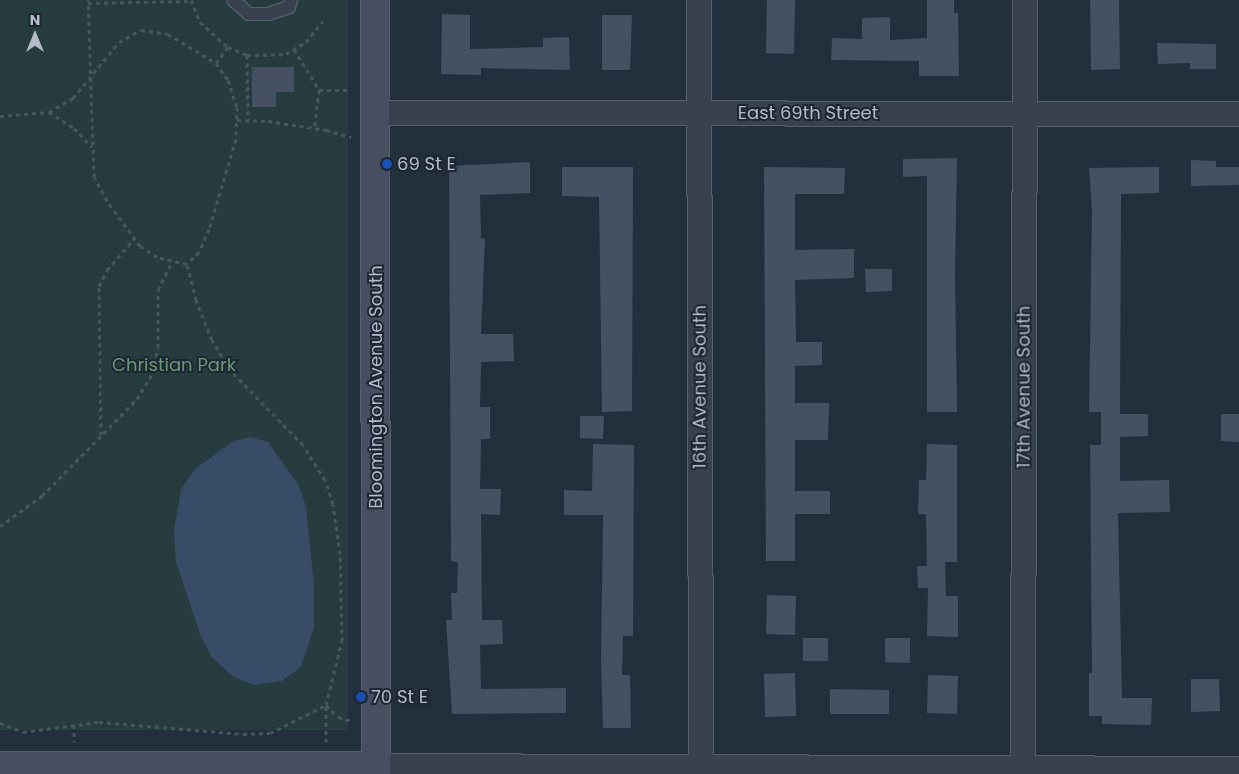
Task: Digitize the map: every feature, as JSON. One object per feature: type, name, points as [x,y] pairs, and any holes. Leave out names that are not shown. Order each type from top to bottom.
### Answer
[{"type":"street","name":"Bloomington Avenue South","points":[[375,0],[376,770]]},
{"type":"street","name":"16th Avenue South","points":[[699,0],[702,771]]},
{"type":"street","name":"17th Avenue South","points":[[1023,771],[1025,0]]},
{"type":"street","name":"East 69th Street","points":[[376,102],[700,113],[1239,114]]},
{"type":"street","points":[[0,766],[52,770],[327,766],[376,770],[1023,771],[1239,769]]},
{"type":"lane","points":[[233,0],[249,14],[268,14],[289,8],[291,0]]},
{"type":"path","points":[[187,264],[157,257],[134,238],[106,201],[94,177],[88,2],[191,0],[200,22],[228,47],[247,55],[286,54],[306,42],[322,22]]},
{"type":"path","points":[[0,116],[49,112],[74,98],[91,80],[119,42],[141,30],[168,34],[216,63],[228,80],[237,107],[236,139],[214,215],[199,252],[187,264]]},
{"type":"path","points":[[216,63],[228,47]]},
{"type":"path","points":[[294,49],[319,90],[314,128]]},
{"type":"path","points":[[247,55],[248,120]]},
{"type":"path","points":[[319,90],[376,102]]},
{"type":"path","points":[[49,112],[74,128],[92,148]]},
{"type":"path","points":[[237,120],[314,128],[360,140],[376,140]]},
{"type":"path","points":[[101,435],[99,286],[107,270],[134,238]]},
{"type":"path","points":[[0,526],[42,496],[137,399],[153,372],[158,347],[158,290],[172,261]]},
{"type":"path","points":[[187,264],[196,300],[212,340],[230,370],[303,445],[325,480],[332,504],[340,554],[342,641],[326,705],[327,766]]},
{"type":"path","points":[[0,723],[22,732],[99,722],[151,724],[243,734],[270,733],[326,705]]},
{"type":"path","points":[[326,705],[338,717],[357,723]]},
{"type":"green space","name":"Christian Park","points":[[0,0],[348,0],[348,730],[0,730]]},
{"type":"water","points":[[251,437],[268,442],[298,484],[306,506],[314,586],[314,627],[301,667],[282,681],[254,685],[232,676],[211,656],[201,637],[176,562],[174,530],[181,489],[195,469],[233,441]]},
{"type":"building","points":[[767,0],[795,0],[794,54],[766,53]]},
{"type":"building","points":[[927,0],[954,0],[954,13],[958,13],[959,76],[919,76],[919,61],[831,60],[832,38],[862,39],[862,18],[890,17],[890,40],[927,38]]},
{"type":"building","points":[[1090,0],[1119,0],[1120,69],[1091,70]]},
{"type":"building","points":[[442,14],[470,15],[470,49],[543,47],[543,38],[569,37],[570,70],[481,68],[481,75],[441,74]]},
{"type":"building","points":[[602,15],[632,15],[630,70],[602,70]]},
{"type":"building","points":[[1157,43],[1216,44],[1216,69],[1190,69],[1190,63],[1158,64]]},
{"type":"building","points":[[252,67],[294,67],[294,92],[276,92],[276,107],[252,107]]},
{"type":"building","points":[[957,158],[955,275],[957,412],[927,412],[927,176],[903,177],[903,159]]},
{"type":"building","points":[[1191,160],[1216,161],[1216,167],[1239,167],[1239,185],[1191,186]]},
{"type":"building","points":[[530,162],[530,193],[480,195],[481,239],[485,238],[481,334],[513,334],[514,361],[481,362],[480,407],[490,407],[490,439],[481,439],[480,489],[501,489],[500,515],[481,514],[482,620],[502,620],[503,644],[480,645],[481,689],[566,688],[566,713],[452,714],[446,620],[452,620],[451,593],[457,593],[458,562],[451,561],[449,166]]},
{"type":"building","points":[[562,167],[633,167],[632,411],[602,412],[599,197],[562,196]]},
{"type":"building","points":[[764,167],[845,168],[844,194],[795,194],[795,250],[854,249],[854,278],[795,280],[796,342],[822,342],[822,365],[795,366],[795,403],[829,403],[828,440],[795,440],[795,491],[830,491],[830,514],[795,514],[795,561],[766,561]]},
{"type":"building","points":[[1159,167],[1159,193],[1121,194],[1120,414],[1148,414],[1148,436],[1120,437],[1120,481],[1169,480],[1170,512],[1118,513],[1122,698],[1152,698],[1151,725],[1102,724],[1102,716],[1089,716],[1089,673],[1092,673],[1090,445],[1101,445],[1101,412],[1089,412],[1092,211],[1089,168]]},
{"type":"building","points":[[865,269],[892,269],[892,291],[866,292]]},
{"type":"building","points":[[1221,414],[1239,414],[1239,442],[1221,441]]},
{"type":"building","points":[[580,416],[604,416],[603,439],[580,438]]},
{"type":"building","points":[[593,444],[634,445],[633,636],[623,636],[622,675],[630,675],[631,728],[603,728],[601,658],[603,515],[564,515],[564,490],[592,491]]},
{"type":"building","points":[[927,444],[957,445],[957,562],[945,562],[946,596],[958,596],[958,637],[927,636],[928,588],[918,588],[917,566],[927,566],[926,514],[918,514],[919,480],[926,480]]},
{"type":"building","points":[[767,595],[796,596],[795,635],[766,634]]},
{"type":"building","points":[[803,638],[828,638],[828,661],[803,661]]},
{"type":"building","points":[[885,638],[910,638],[910,663],[885,662]]},
{"type":"building","points":[[795,673],[796,716],[765,717],[764,674]]},
{"type":"building","points":[[928,675],[958,676],[957,714],[927,713]]},
{"type":"building","points":[[1191,679],[1219,679],[1220,711],[1191,712]]},
{"type":"building","points":[[830,689],[889,690],[889,714],[830,714]]},
{"type":"place","name":"69 St E","points":[[387,164]]},
{"type":"place","name":"70 St E","points":[[361,697]]}]
